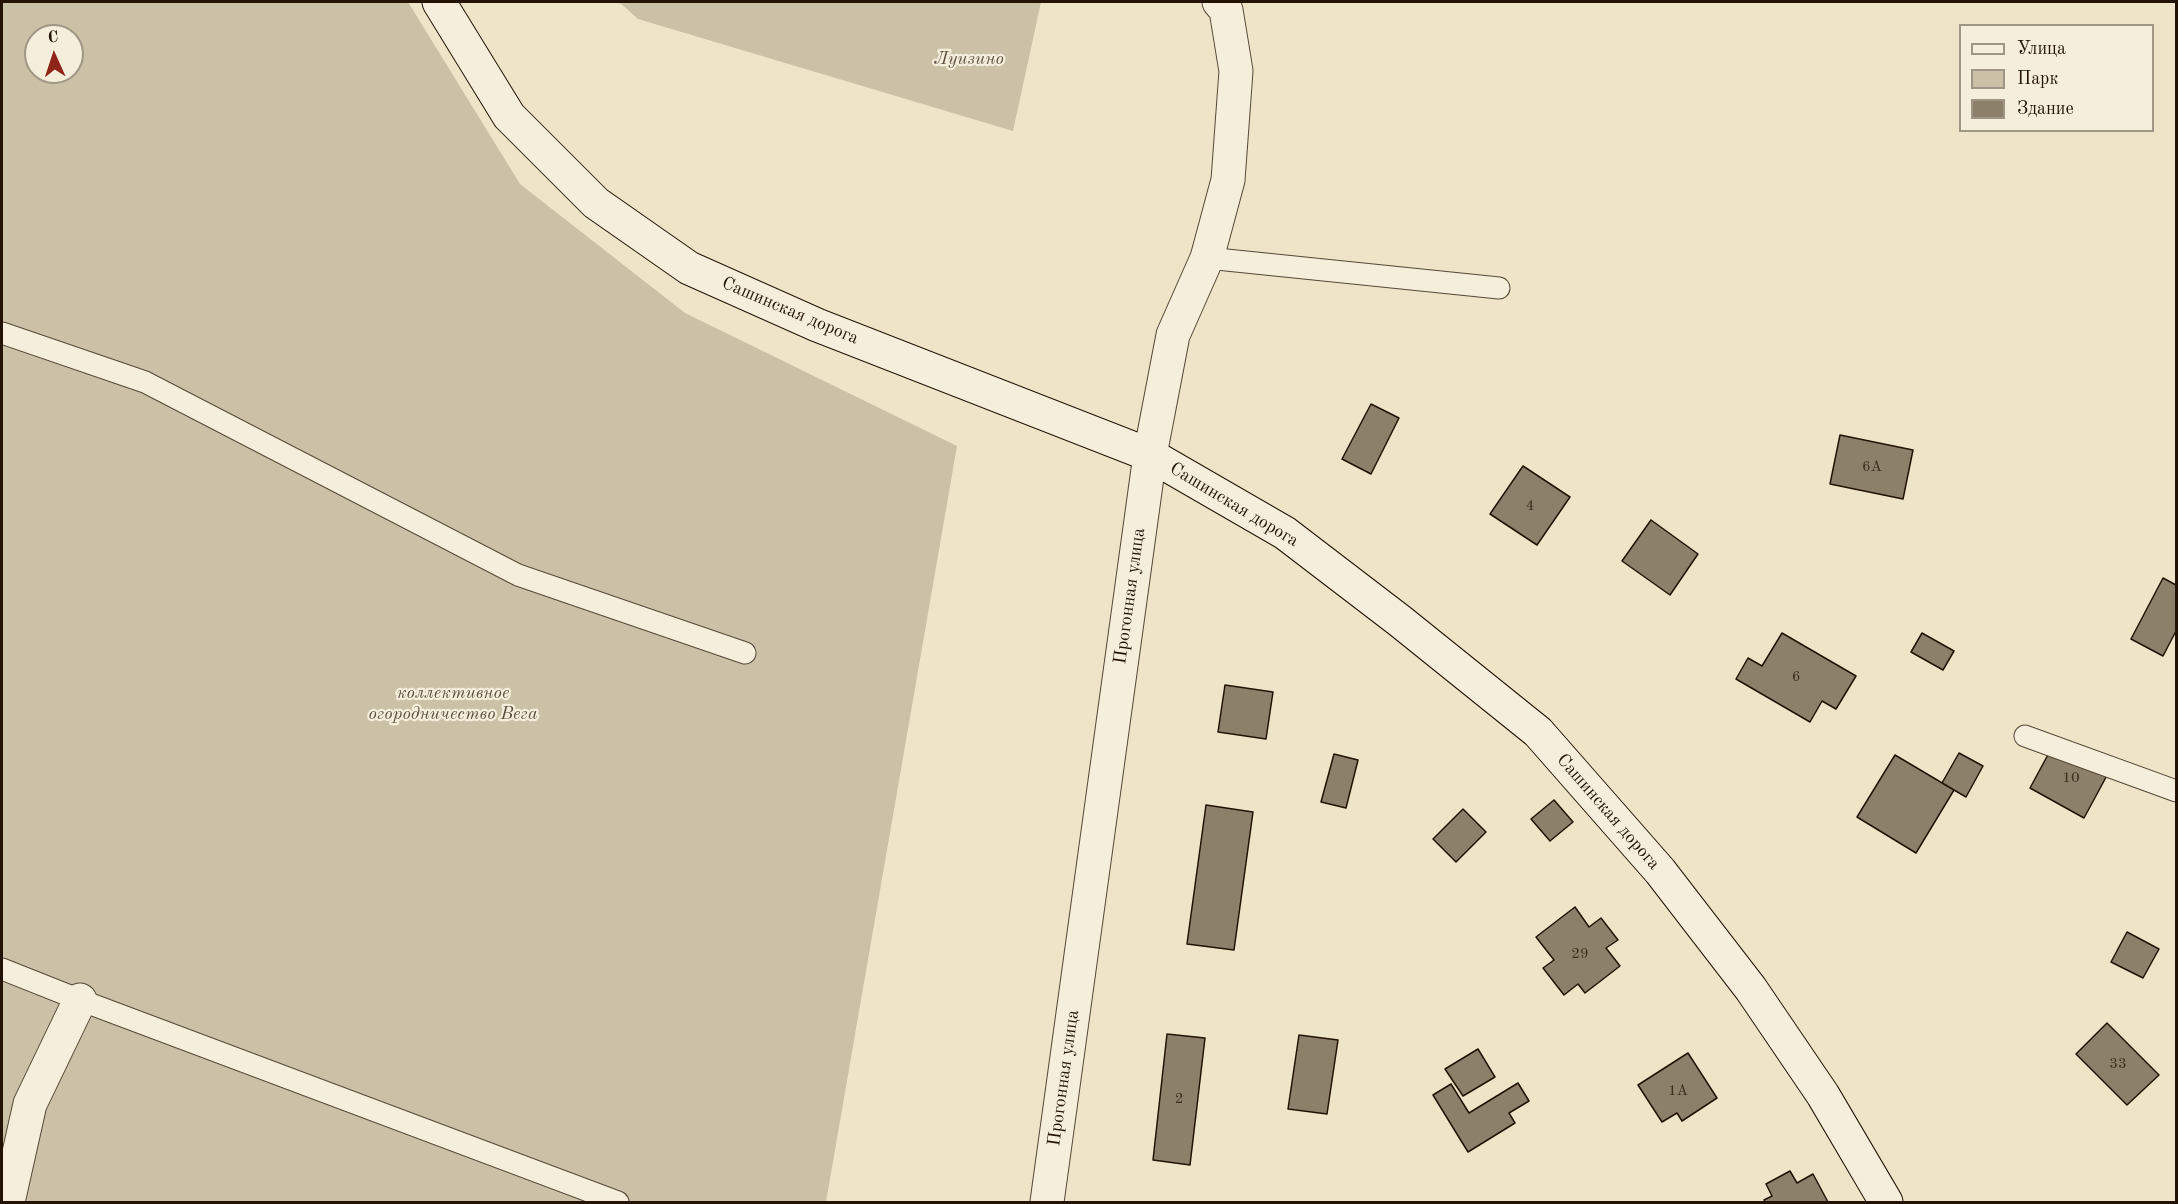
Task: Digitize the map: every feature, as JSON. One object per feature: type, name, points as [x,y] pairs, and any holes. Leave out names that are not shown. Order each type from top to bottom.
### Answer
[{"type":"street","name":"Сашинская дорога","points":[[439,2],[509,116],[596,203],[689,268],[817,325],[1150,455],[1285,532],[1538,732],[1660,871],[1751,989],[1823,1095],[1886,1203]]},
{"type":"street","name":"Прогонная улица","points":[[1047,1203],[1150,455],[1173,335],[1207,258],[1228,180],[1236,71],[1226,10],[1219,2]]},
{"type":"street","points":[[8,1203],[30,1104],[80,1000]]},
{"type":"lane","points":[[1207,258],[1499,288]]},
{"type":"lane","points":[[2,333],[145,382],[518,575],[745,653]]},
{"type":"lane","points":[[2025,736],[2176,791]]},
{"type":"lane","points":[[2,969],[618,1203]]},
{"type":"green space","name":"коллективное огородничество Вега","points":[[2,2],[408,2],[520,184],[685,313],[957,446],[826,1202],[2,1202]]},
{"type":"green space","name":"Луизино","points":[[619,2],[1041,2],[1013,131],[638,19]]},
{"type":"building","points":[[1371,404],[1399,418],[1371,474],[1342,459]]},
{"type":"building","points":[[1840,435],[1913,450],[1903,499],[1830,484]]},
{"type":"building","points":[[1523,466],[1570,497],[1537,545],[1490,514]]},
{"type":"building","points":[[1651,520],[1698,554],[1670,595],[1622,561]]},
{"type":"building","points":[[2163,578],[2176,585],[2176,631],[2163,656],[2131,639]]},
{"type":"building","points":[[1782,633],[1856,676],[1836,709],[1822,701],[1810,722],[1736,679],[1748,658],[1762,666]]},
{"type":"building","points":[[1922,633],[1954,651],[1943,670],[1911,652]]},
{"type":"building","points":[[1225,685],[1273,692],[1266,739],[1218,732]]},
{"type":"building","points":[[2057,738],[2111,768],[2084,818],[2030,788]]},
{"type":"building","points":[[1959,753],[1983,766],[1966,797],[1942,783]]},
{"type":"building","points":[[1334,754],[1358,760],[1346,808],[1321,802]]},
{"type":"building","points":[[1895,755],[1954,790],[1916,853],[1857,817]]},
{"type":"building","points":[[1554,800],[1573,822],[1550,841],[1531,819]]},
{"type":"building","points":[[1206,805],[1253,812],[1234,950],[1187,944]]},
{"type":"building","points":[[1463,809],[1486,832],[1456,862],[1433,839]]},
{"type":"building","points":[[1575,907],[1589,927],[1601,918],[1618,940],[1606,948],[1620,966],[1585,993],[1578,984],[1564,995],[1543,968],[1554,960],[1536,937]]},
{"type":"building","points":[[2127,932],[2159,949],[2143,978],[2111,962]]},
{"type":"building","points":[[2107,1023],[2159,1075],[2127,1105],[2076,1054]]},
{"type":"building","points":[[1167,1034],[1205,1038],[1190,1165],[1153,1160]]},
{"type":"building","points":[[1299,1035],[1338,1040],[1327,1114],[1288,1109]]},
{"type":"building","points":[[1478,1049],[1495,1077],[1463,1096],[1445,1069]]},
{"type":"building","points":[[1688,1053],[1717,1098],[1682,1121],[1677,1113],[1662,1122],[1638,1085]]},
{"type":"building","points":[[1518,1083],[1529,1101],[1509,1113],[1515,1123],[1468,1152],[1433,1095],[1451,1084],[1469,1113]]},
{"type":"building","points":[[1790,1171],[1797,1183],[1813,1174],[1828,1202],[1765,1202],[1764,1200],[1772,1196],[1766,1184]]}]
